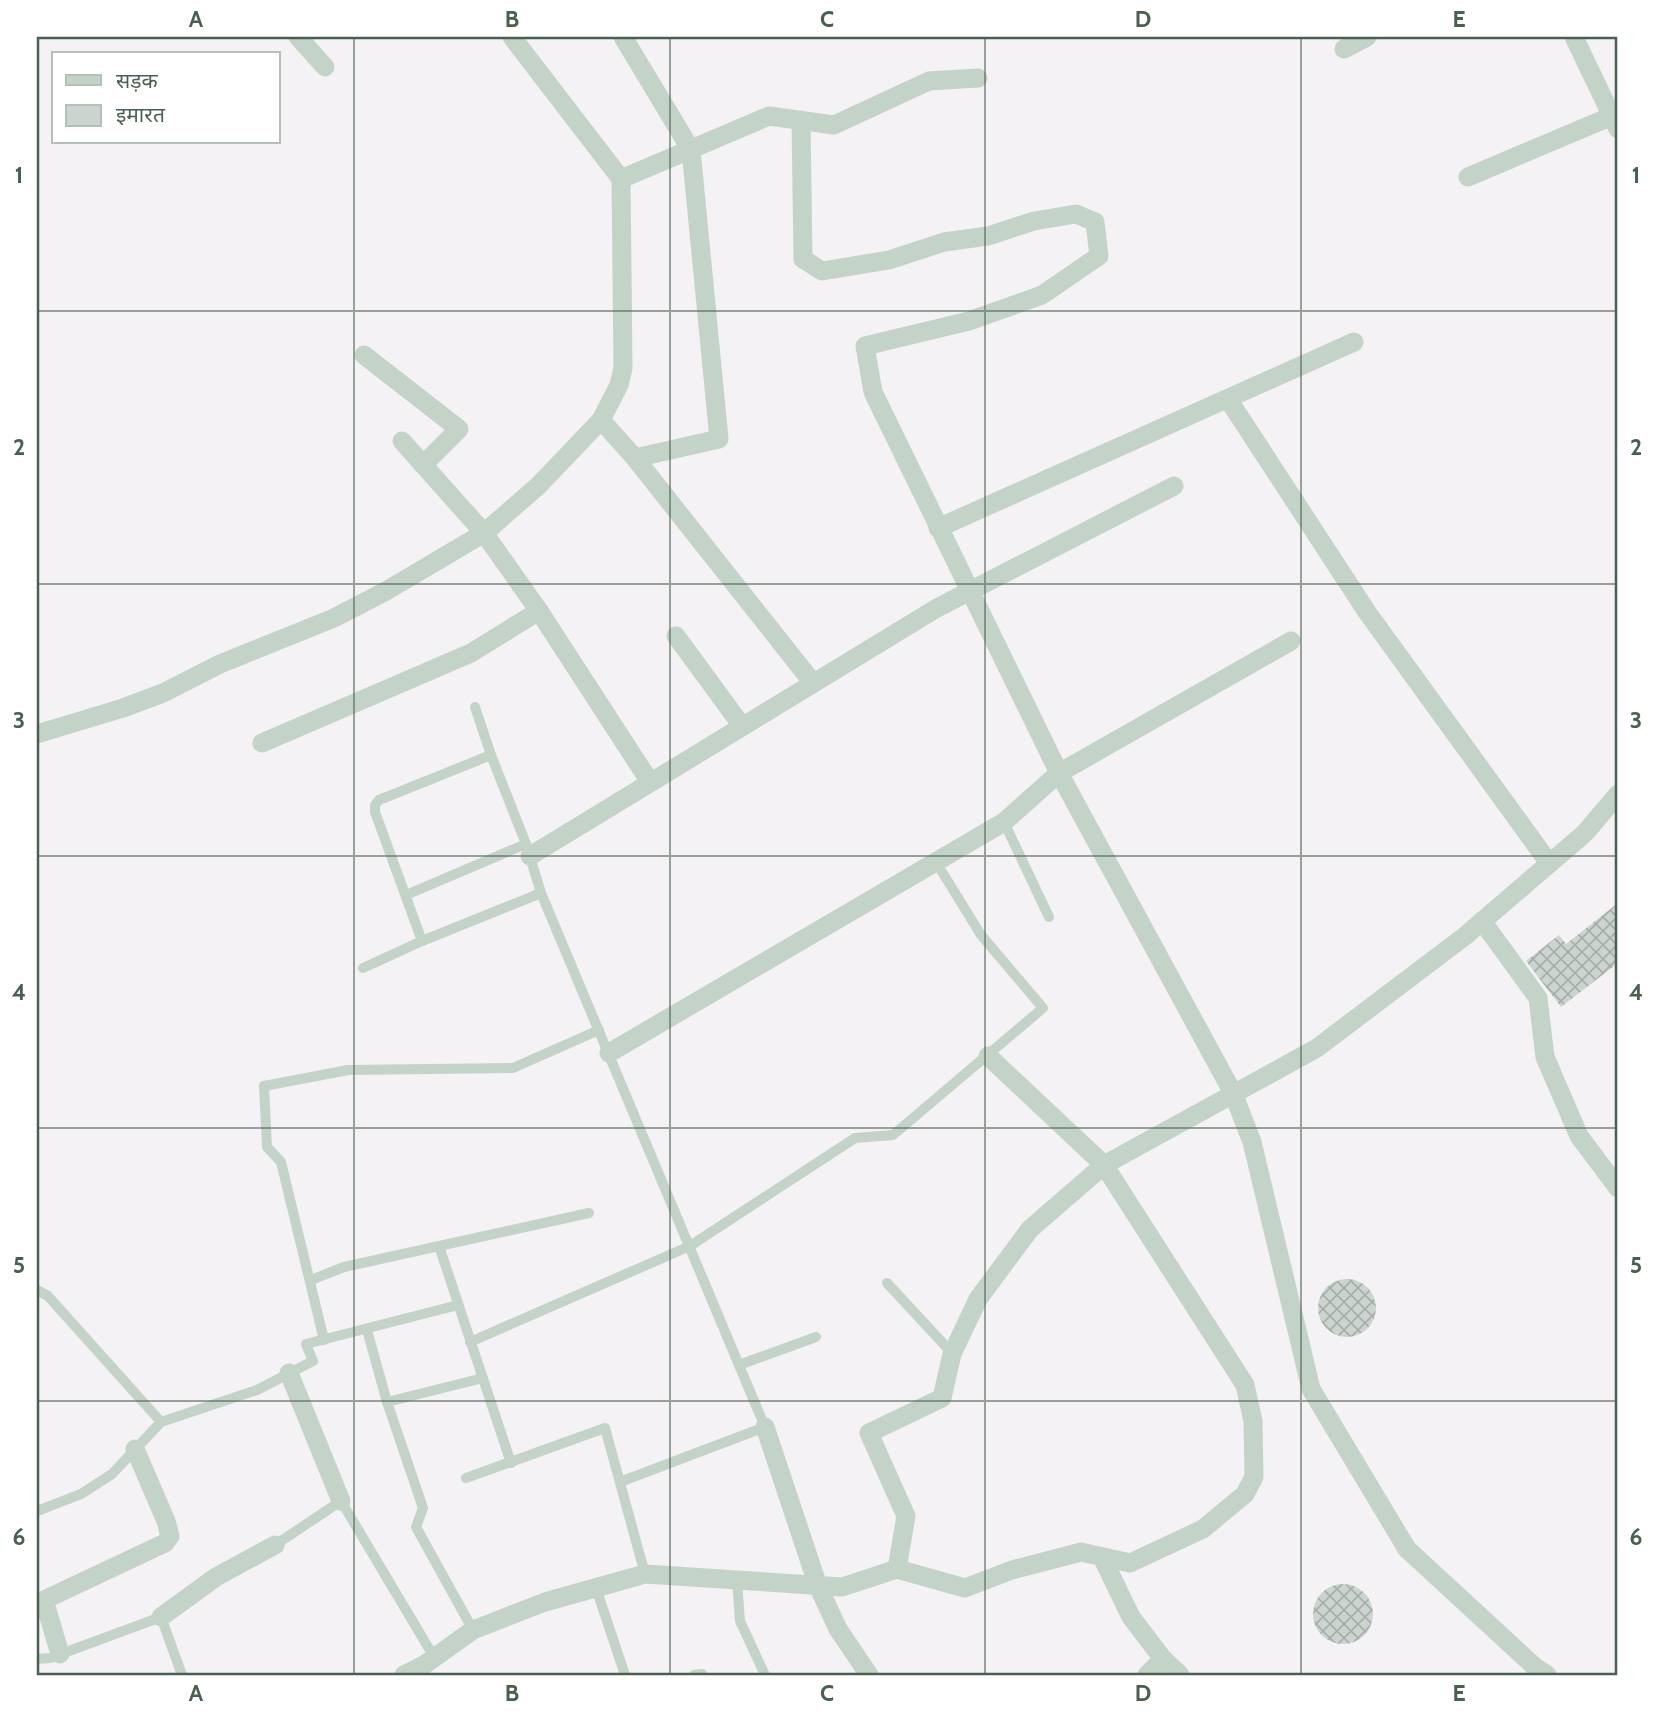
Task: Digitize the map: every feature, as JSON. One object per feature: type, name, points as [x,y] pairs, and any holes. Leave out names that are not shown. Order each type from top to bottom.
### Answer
[{"type":"street","points":[[37,734],[163,693],[220,664],[334,618],[386,591],[484,533],[538,486],[601,420],[619,385],[623,368],[621,179],[512,37]]},
{"type":"street","points":[[623,37],[691,150],[719,439],[635,458]]},
{"type":"street","points":[[1344,49],[1367,37]]},
{"type":"street","points":[[1468,177],[1615,122],[1574,37]]},
{"type":"street","points":[[302,38],[325,67]]},
{"type":"street","points":[[621,179],[769,116],[834,125],[929,81],[978,78]]},
{"type":"street","points":[[801,120],[803,259],[822,271],[890,260],[944,242],[988,236],[1034,221],[1076,214],[1095,222],[1099,256],[1042,295],[969,321],[865,346],[873,392],[1059,773],[1233,1093],[1252,1142],[1311,1390],[1407,1549],[1547,1675]]},
{"type":"street","points":[[938,528],[1354,342]]},
{"type":"street","points":[[364,355],[459,429],[423,465]]},
{"type":"street","points":[[1228,399],[1367,612],[1549,863]]},
{"type":"street","points":[[601,420],[635,458],[813,683]]},
{"type":"street","points":[[401,441],[484,533],[650,782]]},
{"type":"street","points":[[528,850],[650,782],[937,608],[1174,486]]},
{"type":"street","points":[[262,743],[471,653],[538,611]]},
{"type":"street","points":[[676,636],[742,726]]},
{"type":"street","points":[[609,1053],[1004,822],[1059,773],[1291,641]]},
{"type":"street","points":[[897,1569],[906,1516],[869,1433],[942,1398],[953,1354],[978,1299],[1030,1229],[1104,1165],[1317,1048],[1482,921],[1585,833],[1618,794]]},
{"type":"street","points":[[1482,921],[1538,998],[1545,1056],[1579,1136],[1618,1188]]},
{"type":"street","points":[[404,1675],[472,1630],[545,1602],[645,1574],[842,1587],[897,1569],[965,1588],[1012,1570],[1081,1552],[1130,1563],[1203,1529],[1245,1494],[1254,1478],[1254,1421],[1245,1385],[1104,1165],[988,1056]]},
{"type":"street","points":[[289,1373],[341,1501]]},
{"type":"street","points":[[765,1427],[818,1586],[838,1629],[869,1675]]},
{"type":"street","points":[[60,1654],[44,1600],[165,1543],[170,1536],[135,1449]]},
{"type":"street","points":[[161,1617],[216,1577],[275,1545]]},
{"type":"street","points":[[1102,1557],[1131,1617],[1163,1659],[1180,1675]]},
{"type":"street","points":[[1147,1675],[1163,1659]]},
{"type":"lane","points":[[475,707],[528,850],[541,893],[765,1427],[620,1482]]},
{"type":"lane","points":[[422,941],[375,805],[379,800],[491,755]]},
{"type":"lane","points":[[1004,822],[1049,917]]},
{"type":"lane","points":[[405,895],[528,850]]},
{"type":"lane","points":[[470,1342],[690,1246],[855,1138],[893,1135],[1043,1008],[981,935],[936,862]]},
{"type":"lane","points":[[363,968],[541,893]]},
{"type":"lane","points":[[324,1340],[281,1162],[267,1147],[264,1086],[348,1070],[513,1068],[599,1030]]},
{"type":"lane","points":[[311,1280],[344,1267],[589,1213]]},
{"type":"lane","points":[[439,1246],[511,1463]]},
{"type":"lane","points":[[887,1283],[953,1354]]},
{"type":"lane","points":[[37,1290],[48,1296],[161,1422]]},
{"type":"lane","points":[[37,1511],[81,1494],[112,1474],[161,1422],[257,1390],[313,1361],[306,1344],[458,1305]]},
{"type":"lane","points":[[368,1330],[387,1402],[423,1508],[416,1527],[472,1630]]},
{"type":"lane","points":[[739,1365],[816,1337]]},
{"type":"lane","points":[[387,1402],[482,1378]]},
{"type":"lane","points":[[466,1478],[605,1428],[645,1574]]},
{"type":"lane","points":[[275,1545],[341,1501],[434,1657]]},
{"type":"lane","points":[[737,1581],[740,1621],[765,1675]]},
{"type":"lane","points":[[596,1588],[625,1675]]},
{"type":"lane","points":[[37,1659],[60,1654],[161,1617],[182,1675]]},
{"type":"building","points":[[1618,903],[1618,963],[1561,1007],[1526,961],[1559,935],[1566,944]]},
{"type":"building","points":[[1347,1279],[1363,1284],[1371,1292],[1376,1308],[1371,1324],[1363,1332],[1347,1337],[1331,1332],[1323,1324],[1318,1308],[1323,1292],[1331,1284]]},
{"type":"building","points":[[1343,1584],[1360,1589],[1368,1597],[1373,1614],[1368,1631],[1360,1639],[1343,1644],[1326,1639],[1318,1631],[1313,1614],[1318,1597],[1326,1589]]}]
